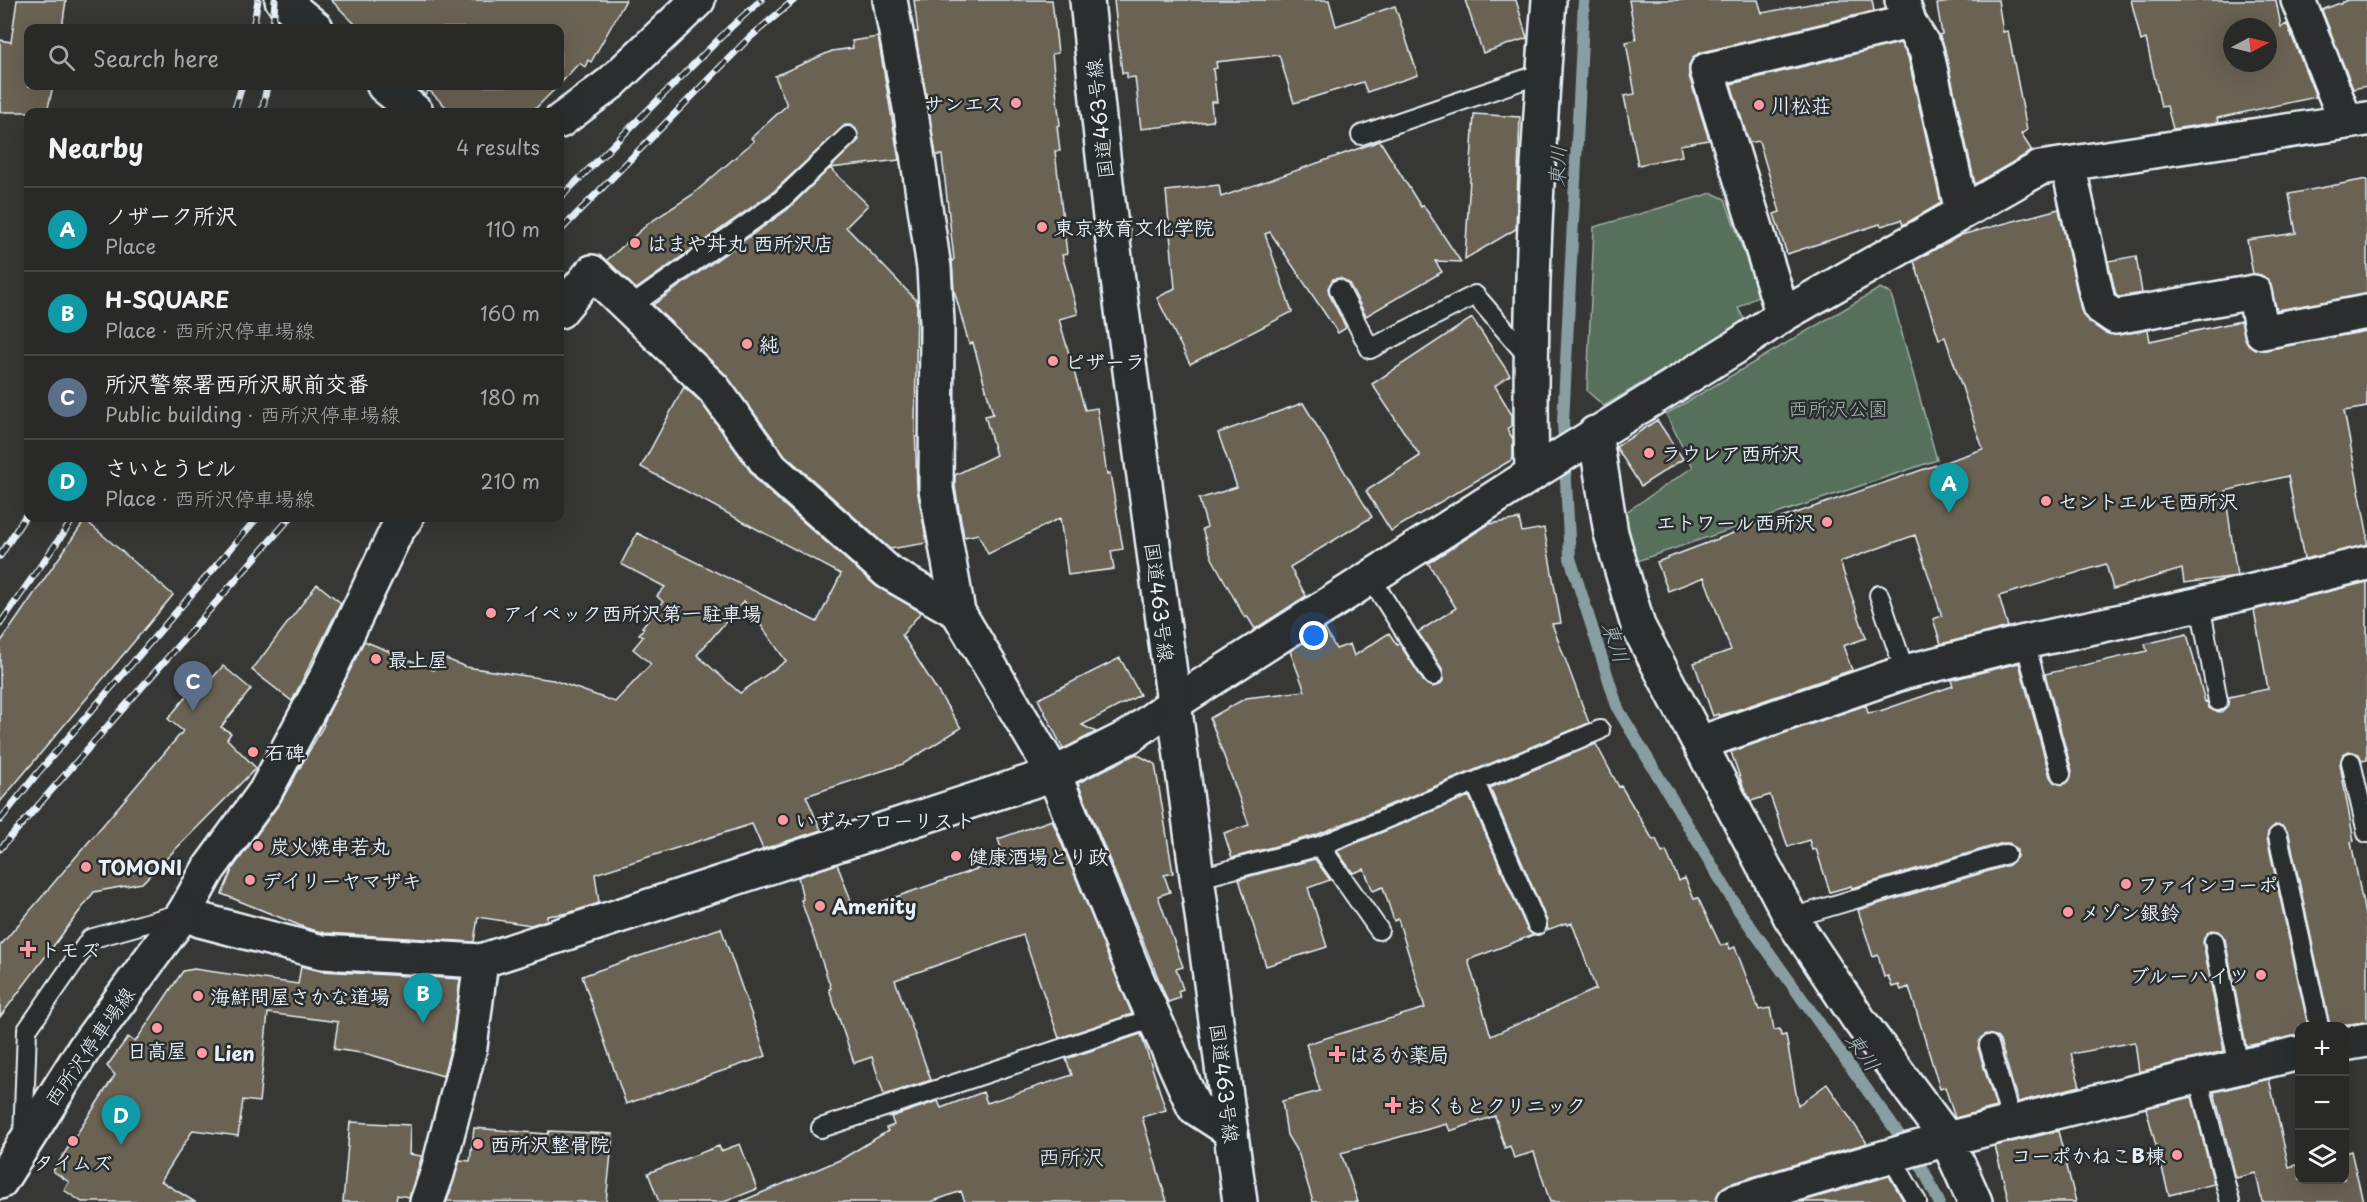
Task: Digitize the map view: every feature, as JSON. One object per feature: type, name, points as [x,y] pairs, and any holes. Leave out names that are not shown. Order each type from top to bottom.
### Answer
[{"type":"main road","points":[[282,0],[311,24]]},
{"type":"main road","points":[[564,118],[610,83],[698,0]]},
{"type":"main road","points":[[890,0],[911,113],[934,268],[937,322],[936,489],[958,612],[1054,774],[1136,977],[1194,1107],[1231,1131]]},
{"type":"main road","name":"国道463号線","points":[[1087,0],[1112,238],[1173,704],[1199,878],[1240,1202]]},
{"type":"main road","points":[[1540,470],[1530,359],[1543,72],[1549,0]]},
{"type":"main road","points":[[184,913],[200,920],[322,952],[481,961],[1054,774],[1130,736],[1173,704],[1783,315],[2040,168],[2357,120],[2298,0]]},
{"type":"main road","points":[[1783,315],[1707,70],[1905,11],[1926,50],[1962,212]]},
{"type":"main road","points":[[389,90],[411,108]]},
{"type":"main road","points":[[2068,164],[2099,306],[2115,317],[2254,292],[2262,332],[2367,312]]},
{"type":"main road","points":[[564,306],[592,272],[714,389],[771,468],[888,572],[958,612]]},
{"type":"main road","points":[[1587,440],[1638,626],[1791,918],[1859,1020],[1916,1148],[1975,1202]]},
{"type":"main road","name":"西所沢停車場線","points":[[0,1182],[84,1049],[184,913],[207,870],[265,792],[328,674],[396,532],[403,522]]},
{"type":"main road","points":[[1701,746],[1717,737],[1905,672],[2367,563]]},
{"type":"main road","points":[[427,1202],[437,1174],[470,1047],[481,961]]},
{"type":"main road","points":[[2349,1043],[2367,1040]]},
{"type":"main road","points":[[1734,1202],[1916,1148],[2295,1054]]},
{"type":"lane","points":[[1361,135],[1543,72]]},
{"type":"lane","points":[[630,307],[780,201],[848,136]]},
{"type":"lane","points":[[1339,289],[1370,349],[1475,295],[1530,359]]},
{"type":"lane","points":[[1370,577],[1432,676]]},
{"type":"lane","points":[[1879,595],[1905,672]]},
{"type":"lane","points":[[2200,604],[2218,701]]},
{"type":"lane","points":[[2025,642],[2061,774]]},
{"type":"lane","points":[[1199,878],[1320,846],[1600,730]]},
{"type":"lane","points":[[2351,762],[2367,833]]},
{"type":"lane","points":[[1475,782],[1537,925]]},
{"type":"lane","points":[[2278,836],[2318,1022]]},
{"type":"lane","points":[[1320,846],[1379,930]]},
{"type":"lane","points":[[1791,918],[2006,854]]},
{"type":"lane","points":[[22,1145],[27,1030],[90,939],[184,913]]},
{"type":"lane","points":[[2214,941],[2239,1067]]},
{"type":"lane","points":[[821,1128],[1154,1018]]},
{"type":"lane","points":[[1989,1045],[2012,1123]]},
{"type":"lane","points":[[2198,1077],[2230,1202]]},
{"type":"lane","points":[[1916,1148],[1917,1202]]},
{"type":"green space","points":[[1712,193],[1725,199],[1759,295],[1738,308],[1745,321],[1604,406],[1587,391],[1594,227]]},
{"type":"green space","name":"西所沢公園","points":[[1880,288],[1891,294],[1937,460],[1631,563],[1626,512],[1693,467],[1666,414]]},
{"type":"building","points":[[17,0],[66,0],[63,24],[24,24],[24,90],[52,90],[48,108],[24,108],[24,112],[0,112],[0,40],[11,42]]},
{"type":"building","points":[[331,0],[626,0],[591,62],[588,60],[585,67],[579,63],[564,80],[564,24],[355,24]]},
{"type":"building","points":[[914,0],[1052,0],[1058,53],[1052,54],[1060,125],[1057,126],[1060,151],[1055,151],[1067,254],[1062,255],[1078,314],[1059,319],[1085,410],[1097,408],[1107,475],[1110,473],[1123,549],[1111,551],[1114,569],[1068,575],[1060,518],[988,554],[978,534],[964,537],[955,475],[996,455],[985,416],[993,414],[973,343],[969,344],[954,290],[952,261],[954,259],[942,155],[936,155],[915,32],[918,32]]},
{"type":"building","points":[[1114,0],[1329,0],[1336,26],[1395,6],[1418,75],[1367,92],[1363,82],[1294,103],[1279,55],[1216,62],[1217,68],[1213,69],[1217,102],[1211,102],[1213,121],[1141,129],[1135,77],[1127,78],[1127,73],[1122,73]]},
{"type":"building","points":[[1465,0],[1516,0],[1527,38],[1483,53]]},
{"type":"building","points":[[1629,0],[1758,0],[1762,13],[1832,0],[1872,0],[1874,11],[1694,56],[1689,65],[1689,76],[1709,140],[1680,145],[1682,156],[1638,165],[1624,96],[1635,94],[1626,42],[1636,40]]},
{"type":"building","points":[[1961,0],[1998,0],[2003,32],[2008,31],[2027,130],[2021,134],[2032,151],[1975,184],[1944,46],[1939,35],[1942,34],[1937,4]]},
{"type":"building","points":[[2131,0],[2276,0],[2281,27],[2287,24],[2316,97],[2217,118],[2218,122],[2173,129],[2167,106],[2161,107],[2146,39],[2141,41]]},
{"type":"building","points":[[2348,0],[2367,0],[2367,86],[2353,89],[2322,10]]},
{"type":"building","points":[[878,37],[899,160],[830,168],[859,140],[856,129],[851,125],[845,125],[773,192],[636,289],[607,260],[649,223],[692,195],[754,141],[751,138],[787,105],[775,76],[832,51],[853,48],[852,41]]},
{"type":"building","points":[[1900,43],[1908,57],[1941,203],[1903,225],[1901,220],[1881,226],[1880,224],[1787,254],[1774,214],[1780,212],[1759,141],[1749,143],[1731,84]]},
{"type":"building","points":[[419,90],[429,90],[425,95]]},
{"type":"building","points":[[429,90],[554,90],[536,108],[447,108]]},
{"type":"building","points":[[1474,114],[1520,117],[1516,229],[1465,259]]},
{"type":"building","points":[[1380,141],[1421,207],[1423,205],[1461,262],[1435,261],[1442,272],[1366,316],[1349,283],[1340,278],[1333,279],[1328,288],[1329,294],[1346,328],[1338,333],[1270,232],[1265,234],[1292,312],[1190,364],[1157,298],[1175,288],[1166,191],[1219,185],[1221,197]]},
{"type":"building","points":[[830,168],[868,205],[846,227],[917,301],[915,425],[917,489],[927,543],[890,549],[785,455],[727,376],[653,305],[787,210]]},
{"type":"building","points":[[2367,179],[2367,294],[2277,310],[2268,280],[2261,275],[2253,274],[2247,240],[2296,233],[2289,194]]},
{"type":"building","points":[[2059,209],[2081,310],[2088,321],[2105,333],[2118,335],[2148,330],[2150,341],[2241,321],[2248,344],[2255,349],[2265,350],[2367,331],[2367,407],[2344,411],[2367,532],[2367,545],[2304,559],[2288,476],[2225,491],[2237,576],[2184,583],[2182,569],[2113,589],[2106,564],[1999,596],[2008,627],[1941,644],[1933,619],[1942,616],[1915,535],[1840,562],[1866,638],[1843,646],[1852,670],[1719,716],[1718,714],[1713,716],[1694,663],[1731,650],[1704,577],[1668,591],[1657,562],[1757,524],[1758,526],[1983,449],[1945,337],[1939,339],[1914,261],[1961,235]]},
{"type":"building","points":[[2136,256],[2142,293],[2119,297],[2116,295],[2108,261]]},
{"type":"building","points":[[1472,318],[1510,375],[1495,386],[1512,415],[1512,425],[1507,429],[1513,439],[1513,459],[1391,531],[1366,491],[1420,456],[1372,384]]},
{"type":"building","points":[[684,387],[700,401],[758,482],[876,586],[921,612],[902,635],[961,728],[903,764],[806,796],[821,830],[763,849],[752,824],[595,874],[599,903],[568,913],[547,916],[547,920],[531,925],[478,917],[474,942],[325,933],[306,928],[222,894],[233,868],[281,801],[324,725],[364,641],[434,670],[439,656],[466,667],[553,680],[615,702],[651,664],[633,649],[643,637],[639,634],[644,628],[642,627],[663,602],[657,596],[665,587],[621,564],[637,533],[817,622],[841,574],[641,467]],"holes":[[[744,601],[786,661],[740,693],[697,655]]]},
{"type":"building","points":[[1303,403],[1372,517],[1290,567],[1306,596],[1255,629],[1247,616],[1245,618],[1212,558],[1202,529],[1207,527],[1199,499],[1237,487],[1218,433]]},
{"type":"building","name":"ラウレア西所沢","points":[[1657,420],[1683,459],[1641,486],[1616,447]]},
{"type":"building","points":[[1519,519],[1522,532],[1544,528],[1561,623],[1552,624],[1589,723],[1316,835],[1232,858],[1224,833],[1249,825],[1210,718],[1246,698],[1305,691],[1290,651],[1325,629],[1336,649],[1350,644],[1354,656],[1389,633],[1397,645],[1399,643],[1424,682],[1433,687],[1439,685],[1443,681],[1443,670],[1418,632],[1456,608],[1428,563],[1489,524]]},
{"type":"building","points":[[84,522],[87,522],[173,595],[0,802],[0,643]]},
{"type":"building","points":[[2367,582],[2367,760],[2362,761],[2359,754],[2349,751],[2343,754],[2340,764],[2354,841],[2351,842],[2367,925],[2367,1022],[2349,1024],[2349,1022],[2329,1022],[2289,834],[2282,826],[2275,825],[2268,832],[2267,838],[2307,1022],[2295,1022],[2295,1036],[2246,1046],[2225,939],[2218,931],[2211,930],[2204,937],[2203,943],[2224,1051],[2139,1072],[2135,1042],[2071,1054],[2080,1086],[2018,1102],[2000,1041],[1996,1036],[1986,1034],[1981,1038],[1978,1048],[1996,1107],[1955,1118],[1945,1087],[1940,1089],[1909,987],[1901,990],[1899,985],[1892,987],[1888,976],[1884,977],[1878,955],[1873,957],[1858,910],[2009,865],[2017,857],[2017,850],[2009,843],[2003,843],[1852,888],[1851,886],[1830,892],[1816,849],[1812,850],[1809,840],[1788,847],[1770,795],[1751,801],[1731,752],[1866,705],[1868,713],[1880,711],[1953,686],[1951,680],[2019,663],[2050,777],[2054,782],[2063,785],[2069,781],[2072,771],[2045,674],[2147,651],[2145,644],[2187,634],[2205,702],[2207,701],[2209,708],[2221,712],[2228,705],[2229,697],[2268,689],[2254,610]]},
{"type":"building","points":[[317,584],[341,603],[292,701],[252,670]]},
{"type":"building","points":[[1120,658],[1140,695],[1082,725],[1096,732],[1063,749],[1038,699]]},
{"type":"building","points":[[223,666],[251,689],[221,727],[231,733],[227,739],[256,768],[142,883],[94,892],[0,1017],[0,946],[183,731],[168,719],[196,684],[202,690]]},
{"type":"building","points":[[1596,744],[1619,787],[1621,786],[1653,840],[1656,839],[1662,853],[1666,851],[1679,881],[1685,878],[1694,899],[1698,898],[1721,946],[1728,943],[1730,949],[1735,947],[1759,1010],[1770,1008],[1774,1030],[1780,1029],[1781,1036],[1786,1035],[1798,1105],[1827,1084],[1867,1143],[1729,1184],[1720,1190],[1716,1202],[1550,1202],[1534,1152],[1514,1158],[1510,1146],[1505,1148],[1495,1116],[1450,1131],[1447,1124],[1341,1153],[1358,1202],[1313,1202],[1299,1155],[1287,1135],[1282,1101],[1320,1091],[1306,1044],[1425,1008],[1398,919],[1394,921],[1383,887],[1373,891],[1364,869],[1353,873],[1337,851],[1469,796],[1527,929],[1533,935],[1468,960],[1491,1036],[1596,989],[1572,923],[1547,930],[1547,921],[1490,788]]},
{"type":"building","points":[[1136,754],[1155,764],[1173,873],[1164,875],[1170,892],[1158,896],[1183,967],[1176,969],[1183,989],[1178,991],[1180,998],[1168,1002],[1078,783]]},
{"type":"building","points":[[1052,820],[1132,1014],[1059,1038],[1023,935],[895,980],[931,1080],[884,1095],[872,1057],[854,1063],[801,900],[803,899],[798,877],[837,864],[855,911],[997,862],[995,858],[1003,854],[998,839]]},
{"type":"building","points":[[1315,859],[1330,880],[1308,888],[1327,947],[1266,966],[1239,879]]},
{"type":"building","points":[[721,928],[766,1056],[626,1104],[582,976]]},
{"type":"building","points":[[301,966],[321,971],[460,979],[452,1043],[443,1076],[368,1054],[334,1049],[338,1022],[268,1013],[259,1102],[243,1100],[238,1136],[193,1130],[161,1181],[195,1202],[82,1202],[64,1190],[69,1182],[53,1171],[115,1075],[107,1066],[128,1037],[135,1042],[183,971],[194,969],[298,984]]},
{"type":"building","points":[[1141,1034],[1166,1110],[1142,1117],[1167,1202],[965,1202],[961,1191],[931,1202],[740,1202],[842,1159],[888,1131],[886,1128],[894,1125],[891,1117],[938,1101],[941,1108],[983,1092],[987,1103],[1072,1075],[1066,1059]]},
{"type":"building","points":[[2269,1079],[2289,1167],[2295,1165],[2295,1184],[2349,1184],[2349,1152],[2351,1151],[2363,1202],[2262,1202],[2256,1173],[2236,1178],[2214,1092]]},
{"type":"building","name":"コーポかねこB棟","points":[[2192,1097],[2214,1184],[2169,1195],[2146,1108]]},
{"type":"building","points":[[350,1122],[410,1125],[409,1154],[422,1156],[409,1197],[397,1195],[396,1202],[343,1202]]},
{"type":"building","points":[[474,1128],[548,1134],[549,1131],[613,1134],[606,1202],[447,1201],[460,1160],[470,1161]]},
{"type":"building","points":[[2058,1131],[2076,1202],[2009,1202],[1995,1146]]},
{"type":"building","points":[[740,1144],[757,1189],[724,1202],[659,1202],[648,1173],[719,1146],[721,1151]]},
{"type":"building","points":[[1889,1176],[1904,1202],[1800,1202]]},
{"type":"waterway","name":"東川","points":[[1584,0],[1563,423],[1570,558],[1618,709],[1738,909],[1922,1167],[1939,1202]]},
{"type":"railway","points":[[254,24],[258,0]]},
{"type":"railway","points":[[273,24],[275,0]]},
{"type":"railway","points":[[564,194],[731,27],[761,0]]},
{"type":"railway","points":[[564,227],[748,39],[794,0]]},
{"type":"railway","points":[[235,108],[241,90]]},
{"type":"railway","points":[[263,108],[266,90]]},
{"type":"railway","points":[[0,556],[24,518]]},
{"type":"railway","points":[[0,624],[71,522]]},
{"type":"railway","points":[[0,820],[254,522]]},
{"type":"railway","points":[[0,849],[286,522]]},
{"type":"place","name":"サンエス","points":[[1016,103]]},
{"type":"place","name":"川松荘","points":[[1759,105]]},
{"type":"place","name":"東京教育文化学院","points":[[1042,227]]},
{"type":"place","name":"はまや丼丸 西所沢店","points":[[635,243]]},
{"type":"place","name":"純","points":[[747,344]]},
{"type":"place","name":"ピザーラ","points":[[1053,361]]},
{"type":"place","name":"ラウレア西所沢","points":[[1649,453]]},
{"type":"place","name":"セントエルモ西所沢","points":[[2046,501]]},
{"type":"place","name":"ノザーク所沢","points":[[1949,513]]},
{"type":"place","name":"エトワール西所沢","points":[[1827,522]]},
{"type":"place","name":"アイペック西所沢第一駐車場","points":[[491,613]]},
{"type":"place","name":"最上屋","points":[[376,659]]},
{"type":"place","name":"所沢警察署西所沢駅前交番","points":[[193,711]]},
{"type":"place","name":"石碑","points":[[253,752]]},
{"type":"place","name":"いずみフローリスト","points":[[783,820]]},
{"type":"place","name":"炭火焼串若丸","points":[[258,846]]},
{"type":"place","name":"健康酒場とり政","points":[[956,856]]},
{"type":"place","name":"TOMONI","points":[[86,867]]},
{"type":"place","name":"デイリーヤマザキ","points":[[250,880]]},
{"type":"place","name":"ファインコーポ","points":[[2126,884]]},
{"type":"place","name":"Amenity","points":[[820,906]]},
{"type":"place","name":"メゾン銀鈴","points":[[2068,912]]},
{"type":"place","name":"トモズ","points":[[28,949]]},
{"type":"place","name":"ブルーハイツ","points":[[2261,975]]},
{"type":"place","name":"海鮮問屋さかな道場","points":[[198,996]]},
{"type":"place","name":"H-SQUARE","points":[[423,1023]]},
{"type":"place","name":"日高屋","points":[[157,1028]]},
{"type":"place","name":"Lien","points":[[202,1053]]},
{"type":"place","name":"はるか薬局","points":[[1337,1054]]},
{"type":"place","name":"おくもとクリニック","points":[[1393,1105]]},
{"type":"place","name":"タイムズ","points":[[73,1141]]},
{"type":"place","name":"西所沢整骨院","points":[[478,1144]]},
{"type":"place","name":"さいとうビル","points":[[121,1145]]},
{"type":"place","name":"コーポかねこB棟","points":[[2177,1155]]},
{"type":"district","name":"西所沢","points":[[1071,1155]]}]
